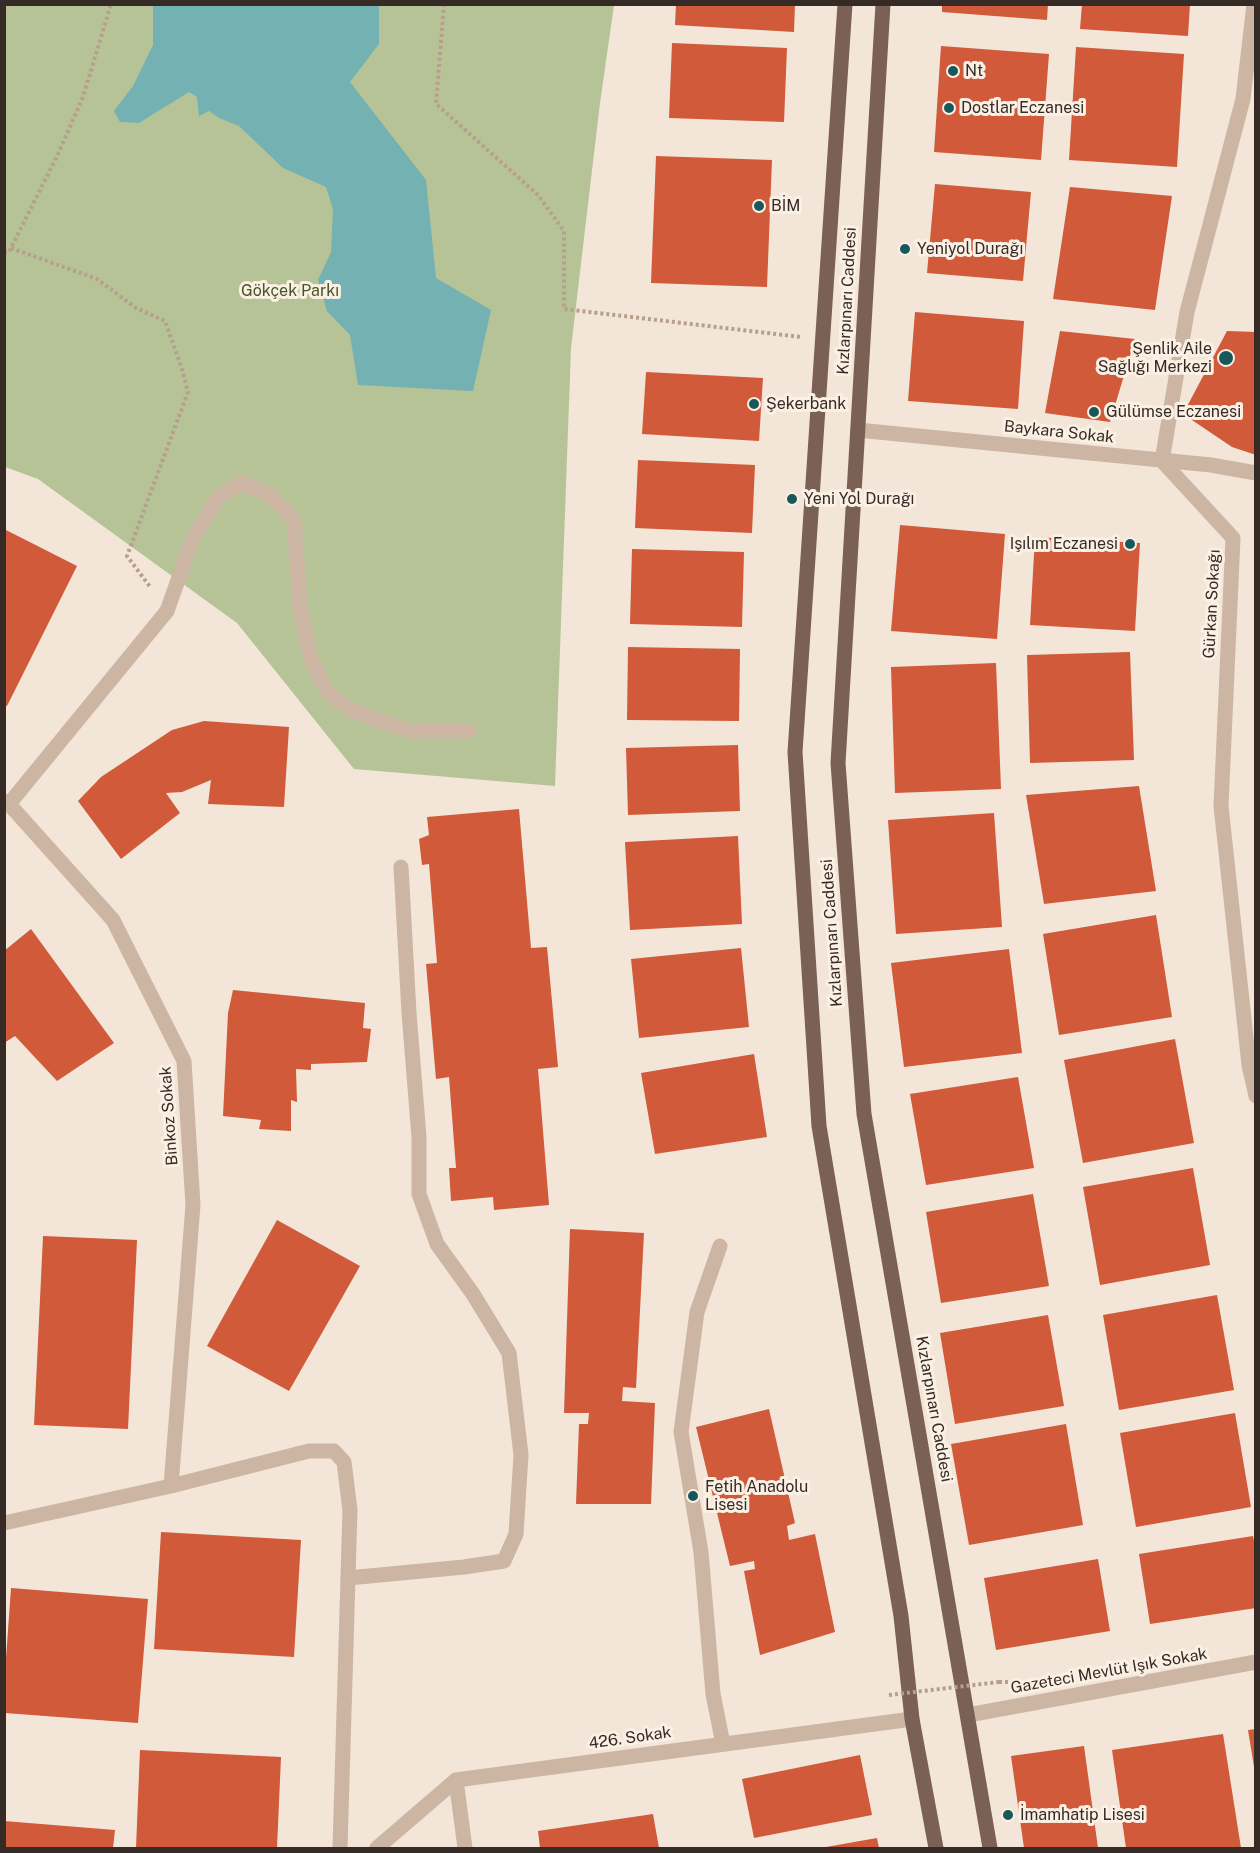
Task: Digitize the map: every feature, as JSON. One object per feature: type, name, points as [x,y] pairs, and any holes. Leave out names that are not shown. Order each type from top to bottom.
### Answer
[{"type":"main road","name":"Kızlarpınarı Caddesi","points":[[845,4],[795,752],[819,1126],[901,1616],[912,1719],[936,1848]]},
{"type":"main road","name":"Kızlarpınarı Caddesi","points":[[883,4],[838,763],[864,1113],[990,1848]]},
{"type":"street","points":[[1162,461],[1187,312],[1243,99],[1254,4]]},
{"type":"street","name":"Baykara Sokak","points":[[858,430],[1211,465],[1256,473]]},
{"type":"street","name":"Gürkan Sokağı","points":[[1162,461],[1233,538],[1221,806],[1249,1065],[1256,1096]]},
{"type":"street","points":[[7,802],[167,611],[194,538],[219,496],[242,483],[270,495],[294,520],[300,606],[310,657],[327,692],[351,710],[410,731],[469,731]]},
{"type":"street","name":"Binkoz Sokak","points":[[7,802],[113,920],[184,1061],[193,1205],[171,1486]]},
{"type":"street","points":[[348,1578],[393,1575],[504,1561],[516,1534],[521,1455],[509,1353],[473,1294],[437,1244],[419,1194],[419,1137],[401,867]]},
{"type":"street","points":[[720,1246],[697,1312],[681,1432],[701,1552],[713,1694],[723,1744]]},
{"type":"street","points":[[4,1523],[171,1486],[309,1451],[334,1451],[344,1461],[350,1510],[340,1848]]},
{"type":"street","name":"Gazeteci Mevlüt Işık Sokak","points":[[968,1715],[1256,1662]]},
{"type":"street","name":"426. Sokak","points":[[456,1780],[912,1719]]},
{"type":"street","points":[[377,1848],[456,1780]]},
{"type":"street","points":[[456,1780],[465,1848]]},
{"type":"path","points":[[4,253],[8,253],[11,248],[58,154],[83,97],[111,4]]},
{"type":"path","points":[[444,4],[436,104],[538,195],[564,231],[564,309],[822,339]]},
{"type":"path","points":[[11,248],[97,279],[136,308],[165,321],[188,392],[127,556],[167,611]]},
{"type":"path","points":[[889,1695],[999,1682]]},
{"type":"green space","name":"Gökçek Parkı","points":[[5,5],[614,5],[571,348],[555,786],[354,769],[237,623],[38,479],[5,467]]},
{"type":"water","points":[[153,5],[379,5],[379,44],[350,82],[426,180],[436,278],[491,310],[473,391],[358,385],[350,335],[327,311],[318,280],[331,252],[333,209],[326,187],[283,168],[239,126],[209,111],[199,116],[197,97],[189,92],[139,123],[120,122],[114,111],[133,86],[153,45]]},
{"type":"building","points":[[676,4],[795,4],[794,32],[675,25]]},
{"type":"building","points":[[942,4],[1048,4],[1047,20],[942,12]]},
{"type":"building","points":[[1082,4],[1190,4],[1188,36],[1080,29]]},
{"type":"building","points":[[672,43],[787,48],[784,122],[669,118]]},
{"type":"building","points":[[941,46],[1049,54],[1041,160],[934,152]]},
{"type":"building","points":[[1076,47],[1184,54],[1177,167],[1069,160]]},
{"type":"building","points":[[656,156],[772,160],[767,287],[651,283]]},
{"type":"building","points":[[935,184],[1031,192],[1023,281],[927,273]]},
{"type":"building","points":[[1070,187],[1172,196],[1155,310],[1053,299]]},
{"type":"building","points":[[915,312],[1024,321],[1018,409],[908,401]]},
{"type":"building","points":[[1060,331],[1135,339],[1110,422],[1045,413]]},
{"type":"building","points":[[1227,331],[1256,332],[1256,455],[1232,447],[1183,414]]},
{"type":"building","points":[[646,372],[763,378],[759,441],[642,434]]},
{"type":"building","points":[[638,460],[755,465],[752,533],[635,528]]},
{"type":"building","points":[[900,525],[1005,534],[997,639],[891,631]]},
{"type":"building","points":[[4,529],[77,566],[7,706],[4,705]]},
{"type":"building","points":[[1035,537],[1140,543],[1135,631],[1030,625]]},
{"type":"building","points":[[632,549],[744,552],[742,627],[630,624]]},
{"type":"building","points":[[628,647],[740,649],[739,721],[627,720]]},
{"type":"building","points":[[1130,652],[1134,760],[1030,763],[1027,655]]},
{"type":"building","points":[[996,663],[1001,789],[895,793],[891,667]]},
{"type":"building","points":[[204,721],[289,727],[284,807],[208,804],[211,780],[182,792],[166,793],[180,813],[121,859],[78,801],[101,777],[172,730]]},
{"type":"building","points":[[738,745],[740,811],[628,815],[626,748]]},
{"type":"building","points":[[1139,786],[1156,891],[1044,904],[1026,795]]},
{"type":"building","points":[[519,809],[531,948],[547,947],[558,1067],[538,1069],[549,1205],[494,1210],[493,1197],[451,1201],[449,1168],[456,1168],[449,1077],[436,1079],[426,964],[437,963],[429,864],[422,865],[419,839],[429,835],[427,817]]},
{"type":"building","points":[[994,813],[1002,927],[896,934],[888,820]]},
{"type":"building","points":[[738,836],[742,924],[630,930],[625,842]]},
{"type":"building","points":[[1156,915],[1172,1017],[1059,1035],[1043,934]]},
{"type":"building","points":[[31,929],[114,1043],[57,1081],[15,1036],[4,1043],[4,951]]},
{"type":"building","points":[[741,948],[749,1027],[639,1038],[631,959]]},
{"type":"building","points":[[1009,949],[1022,1053],[904,1067],[891,963]]},
{"type":"building","points":[[233,990],[365,1003],[363,1028],[371,1029],[367,1062],[311,1064],[311,1070],[296,1069],[297,1102],[291,1100],[291,1131],[259,1129],[261,1120],[223,1116],[228,1013]]},
{"type":"building","points":[[1175,1039],[1194,1143],[1083,1163],[1064,1060]]},
{"type":"building","points":[[754,1054],[767,1137],[655,1154],[641,1073]]},
{"type":"building","points":[[1018,1077],[1034,1168],[926,1185],[910,1094]]},
{"type":"building","points":[[1193,1168],[1210,1265],[1100,1285],[1083,1187]]},
{"type":"building","points":[[1033,1194],[1049,1286],[941,1303],[926,1212]]},
{"type":"building","points":[[277,1220],[360,1266],[289,1391],[207,1346]]},
{"type":"building","points":[[570,1229],[644,1233],[636,1388],[623,1387],[622,1401],[655,1403],[651,1504],[576,1504],[579,1424],[588,1424],[589,1413],[564,1413]]},
{"type":"building","points":[[43,1236],[137,1240],[128,1429],[34,1425]]},
{"type":"building","points":[[1217,1295],[1234,1390],[1119,1410],[1103,1315]]},
{"type":"building","points":[[1048,1315],[1064,1406],[955,1424],[940,1333]]},
{"type":"building","points":[[769,1409],[795,1523],[787,1526],[789,1540],[815,1534],[835,1632],[760,1655],[744,1571],[755,1569],[754,1561],[730,1566],[696,1427]]},
{"type":"building","points":[[1235,1413],[1251,1507],[1136,1527],[1120,1433]]},
{"type":"building","points":[[1066,1424],[1083,1525],[969,1545],[951,1444]]},
{"type":"building","points":[[161,1532],[301,1540],[294,1657],[154,1649]]},
{"type":"building","points":[[1253,1536],[1256,1550],[1256,1608],[1150,1624],[1139,1554]]},
{"type":"building","points":[[1098,1559],[1110,1631],[996,1650],[984,1578]]},
{"type":"building","points":[[11,1588],[148,1599],[138,1723],[5,1713],[5,1672]]},
{"type":"building","points":[[1256,1729],[1256,1767],[1254,1767],[1248,1730]]},
{"type":"building","points":[[1223,1734],[1241,1848],[1126,1848],[1112,1750]]},
{"type":"building","points":[[1084,1746],[1098,1848],[1024,1848],[1011,1756]]},
{"type":"building","points":[[140,1750],[281,1757],[277,1848],[136,1848]]},
{"type":"building","points":[[860,1755],[872,1815],[754,1838],[742,1779]]},
{"type":"building","points":[[653,1814],[659,1848],[540,1848],[538,1831]]},
{"type":"building","points":[[4,1821],[115,1830],[113,1848],[4,1848]]},
{"type":"building","points":[[877,1838],[879,1848],[826,1848],[826,1847]]},
{"type":"place","name":"Nt","points":[[953,71]]},
{"type":"place","name":"Dostlar Eczanesi","points":[[949,108]]},
{"type":"place","name":"BİM","points":[[759,206]]},
{"type":"place","name":"Yeniyol Durağı","points":[[905,249]]},
{"type":"place","name":"Şenlik Aile Sağlığı Merkezi","points":[[1226,358]]},
{"type":"place","name":"Şekerbank","points":[[754,404]]},
{"type":"place","name":"Gülümse Eczanesi","points":[[1094,412]]},
{"type":"place","name":"Yeni Yol Durağı","points":[[792,499]]},
{"type":"place","name":"Işılım Eczanesi","points":[[1130,544]]},
{"type":"place","name":"Fetih Anadolu Lisesi","points":[[693,1496]]},
{"type":"place","name":"İmamhatip Lisesi","points":[[1008,1815]]}]
